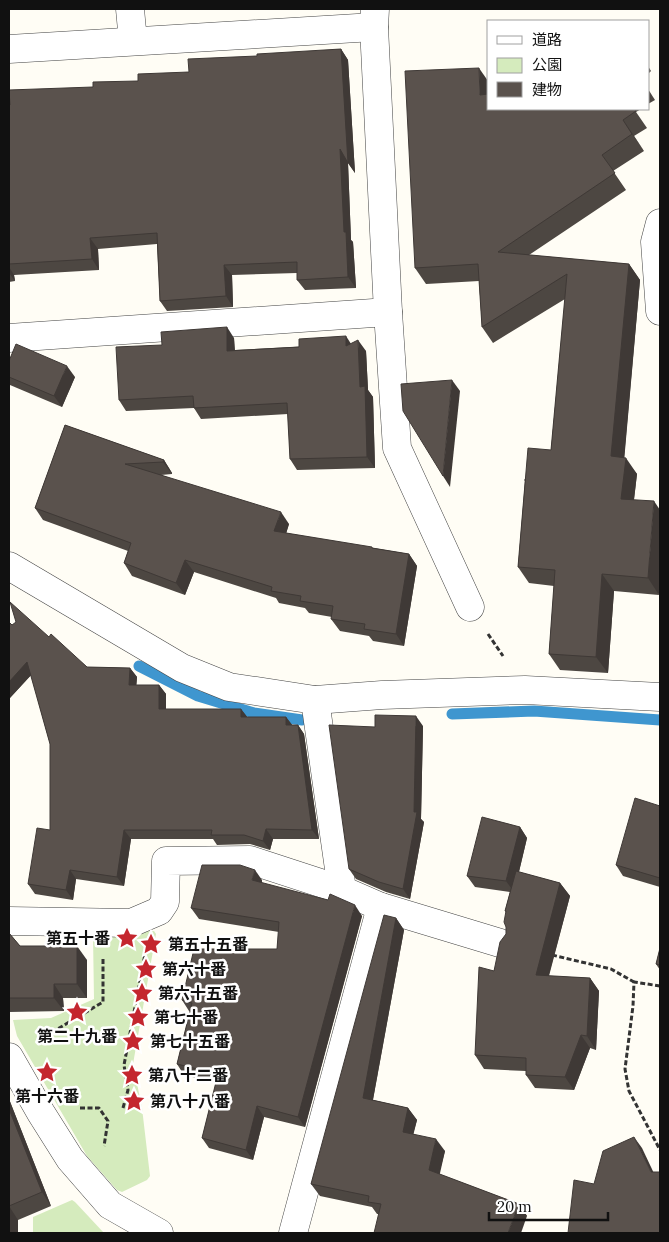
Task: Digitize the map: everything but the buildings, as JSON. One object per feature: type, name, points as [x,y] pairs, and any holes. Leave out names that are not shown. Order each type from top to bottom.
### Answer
[{"type":"street","points":[[130,9],[133,41]]},
{"type":"street","points":[[9,49],[133,41],[374,18],[388,312],[397,448],[470,607]]},
{"type":"street","points":[[660,223],[655,242],[660,311]]},
{"type":"street","points":[[9,338],[388,312]]},
{"type":"street","points":[[9,566],[182,668],[229,688],[315,700],[382,695],[525,690],[660,697]]},
{"type":"street","points":[[315,700],[342,890]]},
{"type":"street","points":[[9,921],[131,922],[159,911],[165,902],[166,861],[250,860],[342,890],[381,907],[500,943]]},
{"type":"street","points":[[293,1233],[381,907]]},
{"type":"street","points":[[9,1057],[70,1159],[110,1205],[159,1233]]},
{"type":"path","points":[[470,607],[525,690]]},
{"type":"path","points":[[500,943],[611,969],[634,982],[660,986]]},
{"type":"path","points":[[123,1108],[128,1090],[124,1065],[146,950]]},
{"type":"path","points":[[34,1043],[103,1002],[103,952]]},
{"type":"path","points":[[634,982],[625,1069],[629,1091],[660,1150]]},
{"type":"path","points":[[75,1108],[99,1108]]},
{"type":"green space","points":[[154,931],[156,934],[133,1064],[142,1108],[150,1176],[147,1180],[122,1192],[117,1190],[87,1156],[17,1036],[13,1020],[51,1018],[94,999],[93,936],[96,932]]},
{"type":"green space","points":[[72,1200],[104,1233],[33,1233],[33,1217]]},
{"type":"waterway","points":[[139,666],[198,696],[254,713],[302,720]]},
{"type":"waterway","points":[[452,714],[534,711],[660,720]]},
{"type":"place","name":"第五十番","points":[[127,938]]},
{"type":"place","name":"第五十五番","points":[[151,944]]},
{"type":"place","name":"第六十番","points":[[146,969]]},
{"type":"place","name":"第六十五番","points":[[142,993]]},
{"type":"place","name":"第二十九番","points":[[77,1012]]},
{"type":"place","name":"第七十番","points":[[138,1017]]},
{"type":"place","name":"第七十五番","points":[[133,1041]]},
{"type":"place","name":"第十六番","points":[[47,1072]]},
{"type":"place","name":"第八十二番","points":[[132,1075]]},
{"type":"place","name":"第八十八番","points":[[134,1101]]}]
